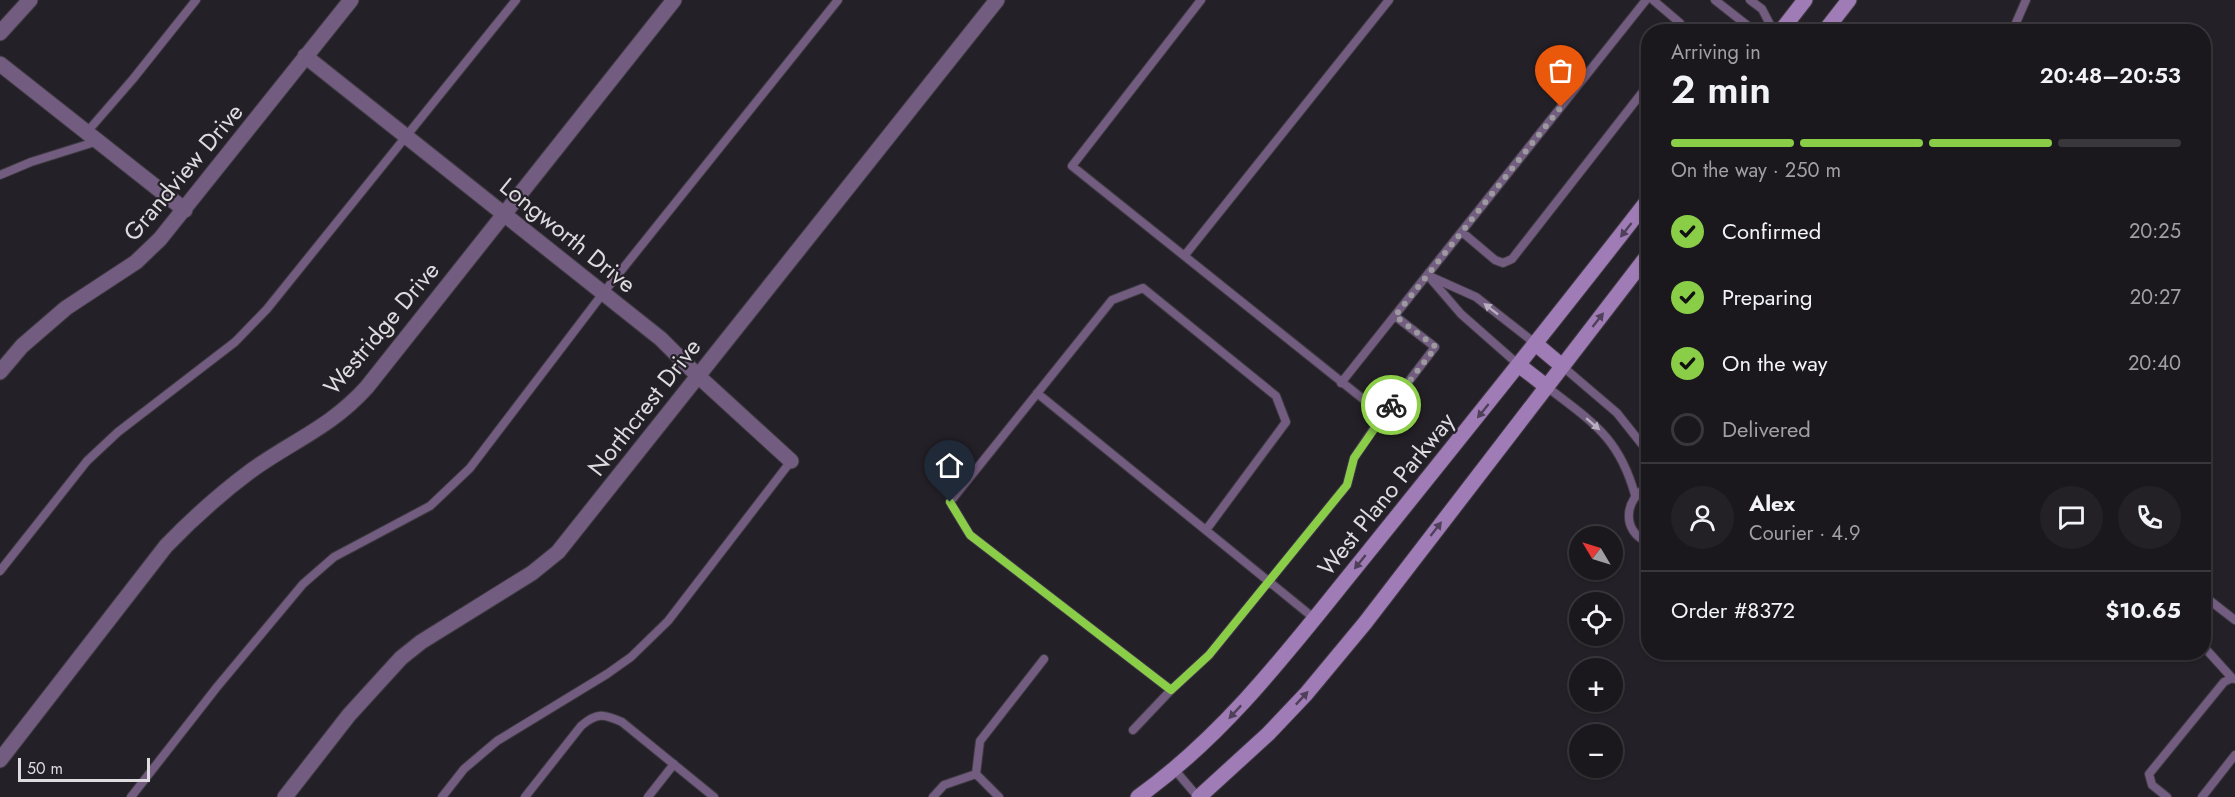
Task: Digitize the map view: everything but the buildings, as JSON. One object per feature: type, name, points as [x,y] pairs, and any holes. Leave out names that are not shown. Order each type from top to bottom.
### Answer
[{"type":"main road","points":[[1786,24],[1805,0]]},
{"type":"main road","points":[[1830,24],[1849,0]]},
{"type":"main road","name":"West Plano Parkway","points":[[1138,797],[1216,732],[1266,678],[1537,345],[1641,209]]},
{"type":"main road","points":[[1199,797],[1268,734],[1306,694],[1365,623],[1641,264]]},
{"type":"main road","points":[[1537,345],[1562,366]]},
{"type":"main road","points":[[1520,366],[1547,387]]},
{"type":"street","points":[[0,33],[30,0]]},
{"type":"street","name":"Grandview Drive","points":[[0,372],[22,346],[66,308],[136,262],[160,239],[351,0]]},
{"type":"street","name":"Westridge Drive","points":[[0,760],[166,546],[197,514],[253,470],[328,423],[350,406],[674,0]]},
{"type":"street","name":"Northcrest Drive","points":[[285,797],[355,708],[401,658],[421,642],[532,573],[558,552],[997,0]]},
{"type":"street","name":"Longworth Drive","points":[[305,56],[661,339],[697,375],[792,461]]},
{"type":"street","points":[[0,64],[185,210]]},
{"type":"lane","points":[[0,175],[92,137],[195,0]]},
{"type":"lane","points":[[0,571],[87,461],[118,432],[236,342],[267,309],[516,0]]},
{"type":"lane","points":[[131,797],[217,687],[303,584],[334,557],[430,506],[470,468],[604,292],[838,0]]},
{"type":"lane","points":[[1202,0],[1072,166],[1383,415]]},
{"type":"lane","points":[[1185,255],[1389,0]]},
{"type":"lane","points":[[1341,383],[1646,0]]},
{"type":"lane","points":[[1653,0],[1680,24]]},
{"type":"lane","points":[[1715,0],[1745,24]]},
{"type":"lane","points":[[1750,0],[1762,9],[1770,24]]},
{"type":"lane","points":[[2016,24],[2026,0]]},
{"type":"lane","points":[[1462,232],[1495,260],[1503,263],[1512,259],[1641,94]]},
{"type":"lane","points":[[1427,275],[1476,297],[1537,345]]},
{"type":"lane","points":[[1427,275],[1461,314],[1520,366]]},
{"type":"lane","points":[[1171,690],[970,535],[950,502],[1112,300],[1143,288],[1276,396],[1286,422],[1206,530]]},
{"type":"lane","points":[[1133,730],[1209,655],[1347,485],[1354,458],[1383,415],[1436,347],[1395,316]]},
{"type":"lane","points":[[1562,366],[1617,413],[1641,443]]},
{"type":"lane","points":[[1547,387],[1596,426],[1611,442],[1628,470],[1635,495]]},
{"type":"lane","points":[[1037,393],[1315,619]]},
{"type":"lane","points":[[442,797],[464,770],[497,741],[631,657],[668,621],[792,461]]},
{"type":"lane","points":[[1641,491],[1635,495],[1630,503],[1629,520],[1637,535],[1641,538]]},
{"type":"lane","points":[[2211,601],[2235,620]]},
{"type":"lane","points":[[2167,797],[2152,785],[2149,774],[2224,682],[2234,678],[2211,653]]},
{"type":"lane","points":[[976,774],[980,741],[1044,659]]},
{"type":"lane","points":[[525,797],[581,726],[592,717],[608,716],[622,722],[714,797]]},
{"type":"lane","points":[[2202,797],[2235,755]]},
{"type":"lane","points":[[648,797],[674,764]]},
{"type":"lane","points":[[1174,769],[1199,797]]},
{"type":"lane","points":[[933,797],[944,785],[976,774]]},
{"type":"lane","points":[[976,774],[999,797]]},
{"type":"way so far","points":[[1391,405],[1436,347],[1395,316],[1561,107]]},
{"type":"route","points":[[950,502],[970,535],[1171,690],[1209,655],[1347,485],[1354,458],[1391,405]]}]
